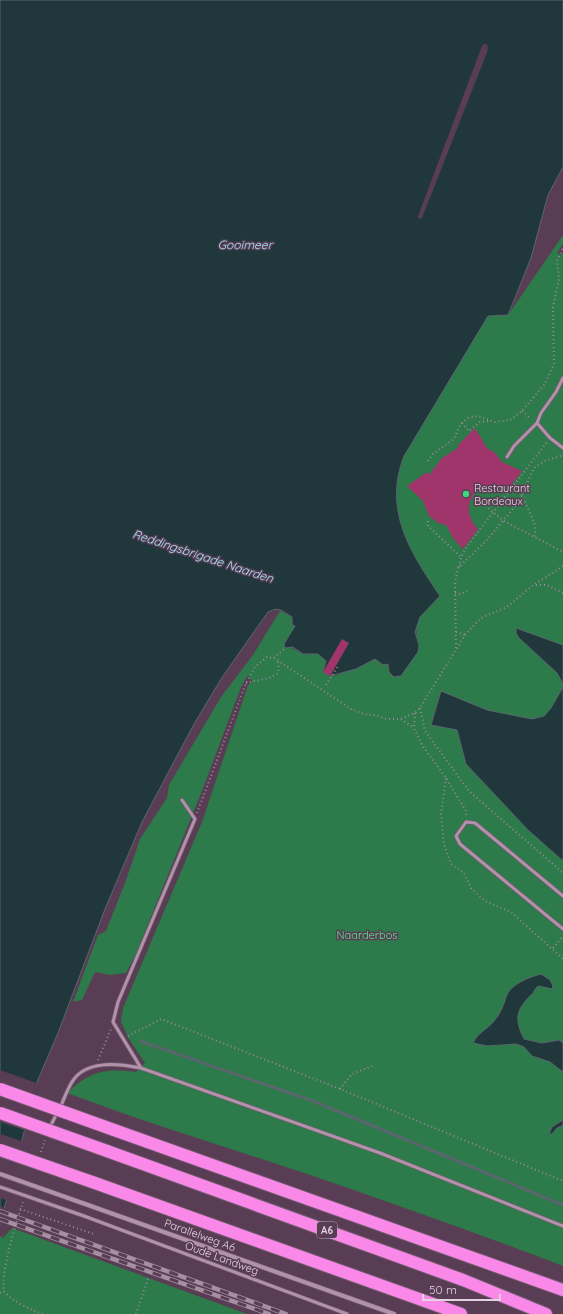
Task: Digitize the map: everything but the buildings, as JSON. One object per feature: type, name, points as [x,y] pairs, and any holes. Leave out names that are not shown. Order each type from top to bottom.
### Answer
[{"type":"highway","name":"A6","points":[[0,1089],[563,1290]]},
{"type":"highway","name":"A6","points":[[0,1113],[107,1150],[456,1277],[546,1314]]},
{"type":"highway","points":[[0,1150],[461,1314]]},
{"type":"street","name":"Parallelweg A6","points":[[0,1174],[394,1314]]},
{"type":"lane","points":[[507,457],[514,446],[537,423],[541,413],[556,392],[563,378]]},
{"type":"lane","points":[[537,423],[550,438],[563,448]]},
{"type":"lane","points":[[141,1068],[113,1022],[118,1002],[195,819],[182,800]]},
{"type":"lane","points":[[563,896],[475,823],[466,822],[456,836],[460,844],[563,929]]},
{"type":"lane","points":[[48,1133],[72,1081],[83,1072],[95,1066],[115,1063],[141,1068],[380,1153],[563,1226]]},
{"type":"lane","name":"Oude Landweg","points":[[0,1187],[84,1216],[347,1314]]},
{"type":"path","points":[[428,461],[433,454],[454,439],[462,423],[468,418],[482,416],[499,423],[508,421],[522,411],[544,385],[554,364],[553,307],[559,279],[556,261],[563,248]]},
{"type":"path","points":[[522,411],[537,423]]},
{"type":"path","points":[[462,423],[469,431],[480,422],[492,421]]},
{"type":"path","points":[[456,649],[455,583],[461,556],[550,438]]},
{"type":"path","points":[[458,568],[486,541],[518,503],[534,468],[545,461],[563,454]]},
{"type":"path","points":[[522,494],[535,525],[535,536]]},
{"type":"path","points":[[476,498],[504,521],[563,552]]},
{"type":"path","points":[[428,521],[428,526],[461,556]]},
{"type":"path","points":[[195,819],[246,683],[254,668],[267,657],[274,658],[351,710],[387,719],[401,719],[416,713],[420,708],[456,649],[476,623],[484,617],[507,607],[534,585],[563,566]]},
{"type":"path","points":[[534,585],[547,585],[563,593]]},
{"type":"path","points":[[455,593],[461,594],[466,591]]},
{"type":"path","points":[[456,632],[465,636]]},
{"type":"path","points":[[274,658],[285,648]]},
{"type":"path","points":[[246,683],[269,678],[277,674],[279,669],[278,662]]},
{"type":"path","points":[[326,684],[338,666]]},
{"type":"path","points":[[420,708],[426,731],[468,791],[563,873]]},
{"type":"path","points":[[414,728],[416,713]]},
{"type":"path","points":[[401,719],[414,728],[422,746],[446,778],[466,811],[466,822]]},
{"type":"path","points":[[446,778],[441,814],[444,844],[451,864],[464,873],[471,888],[485,902],[511,912],[563,958]]},
{"type":"path","points":[[552,948],[563,936]]},
{"type":"path","points":[[123,1038],[161,1019],[340,1089],[563,1180]]},
{"type":"path","points":[[95,1066],[113,1022]]},
{"type":"path","points":[[340,1089],[352,1074],[372,1066]]},
{"type":"path","points":[[40,1154],[48,1133]]},
{"type":"path","points":[[26,1195],[3,1260],[1,1281],[4,1291],[24,1305],[44,1314]]},
{"type":"path","points":[[20,1209],[94,1234]]},
{"type":"path","points":[[136,1314],[148,1279]]},
{"type":"path","points":[[0,1293],[4,1291]]},
{"type":"green space","name":"Naarderbos","points":[[563,235],[563,244],[557,253],[561,255],[563,252],[563,1266],[374,1197],[67,1093],[83,1080],[98,1073],[115,1070],[136,1072],[145,1063],[129,1039],[121,1022],[123,1008],[202,822],[248,685],[252,682],[248,675],[241,687],[202,791],[136,954],[126,973],[110,975],[95,972],[82,1000],[73,1002],[98,935],[106,931],[140,839],[167,798],[169,785],[221,697],[253,655],[280,611],[292,617],[292,625],[295,626],[284,644],[303,654],[318,653],[327,661],[335,676],[375,659],[383,665],[419,645],[416,632],[418,621],[420,616],[428,607],[434,603],[436,590],[416,559],[402,527],[396,493],[398,475],[404,456],[488,316],[508,315]]},
{"type":"green space","points":[[12,1228],[247,1314],[0,1314],[0,1236],[3,1238]]},
{"type":"water","name":"Gooimeer","points":[[0,0],[563,0],[563,167],[548,195],[531,258],[508,315],[488,316],[404,456],[398,476],[398,512],[403,530],[410,547],[440,596],[420,617],[415,632],[419,645],[418,652],[401,676],[394,677],[389,672],[388,664],[383,665],[375,659],[356,669],[330,676],[323,672],[326,661],[318,654],[303,654],[293,647],[285,648],[284,644],[295,626],[292,625],[292,617],[281,610],[276,609],[268,612],[221,679],[194,724],[142,822],[105,909],[58,1033],[37,1082],[0,1225]]},
{"type":"water","points":[[516,628],[563,645],[563,684],[557,673],[519,638],[516,633]]},
{"type":"water","points":[[563,687],[563,861],[528,830],[466,764],[457,730],[431,725],[441,691],[487,710],[532,719],[544,716],[551,708]]},
{"type":"water","points":[[541,974],[550,980],[553,986],[552,989],[539,986],[536,988],[522,1005],[518,1015],[519,1026],[524,1039],[542,1043],[559,1040],[563,1043],[563,1072],[550,1062],[532,1056],[524,1047],[516,1044],[487,1046],[473,1043],[477,1036],[496,1018],[502,1009],[508,992],[526,979]]},
{"type":"water","points":[[563,1120],[563,1125],[557,1128],[552,1134],[549,1134],[552,1127]]},
{"type":"pier","points":[[484,44],[487,44],[488,50],[422,218],[419,219],[418,216]]},
{"type":"pier","points":[[0,1070],[39,1084],[27,1131],[0,1122]]},
{"type":"pier","points":[[0,1134],[24,1142],[9,1201],[0,1198]]},
{"type":"pier","points":[[0,1206],[7,1209],[2,1224],[0,1224]]},
{"type":"waterway","points":[[140,1041],[313,1101],[563,1205]]},
{"type":"railway","points":[[0,1211],[286,1314]]},
{"type":"railway","points":[[0,1219],[269,1314]]},
{"type":"place","name":"Restaurant Bordeaux","points":[[466,494]]},
{"type":"water label","name":"Reddingsbrigade Naarden","points":[[203,556]]}]
